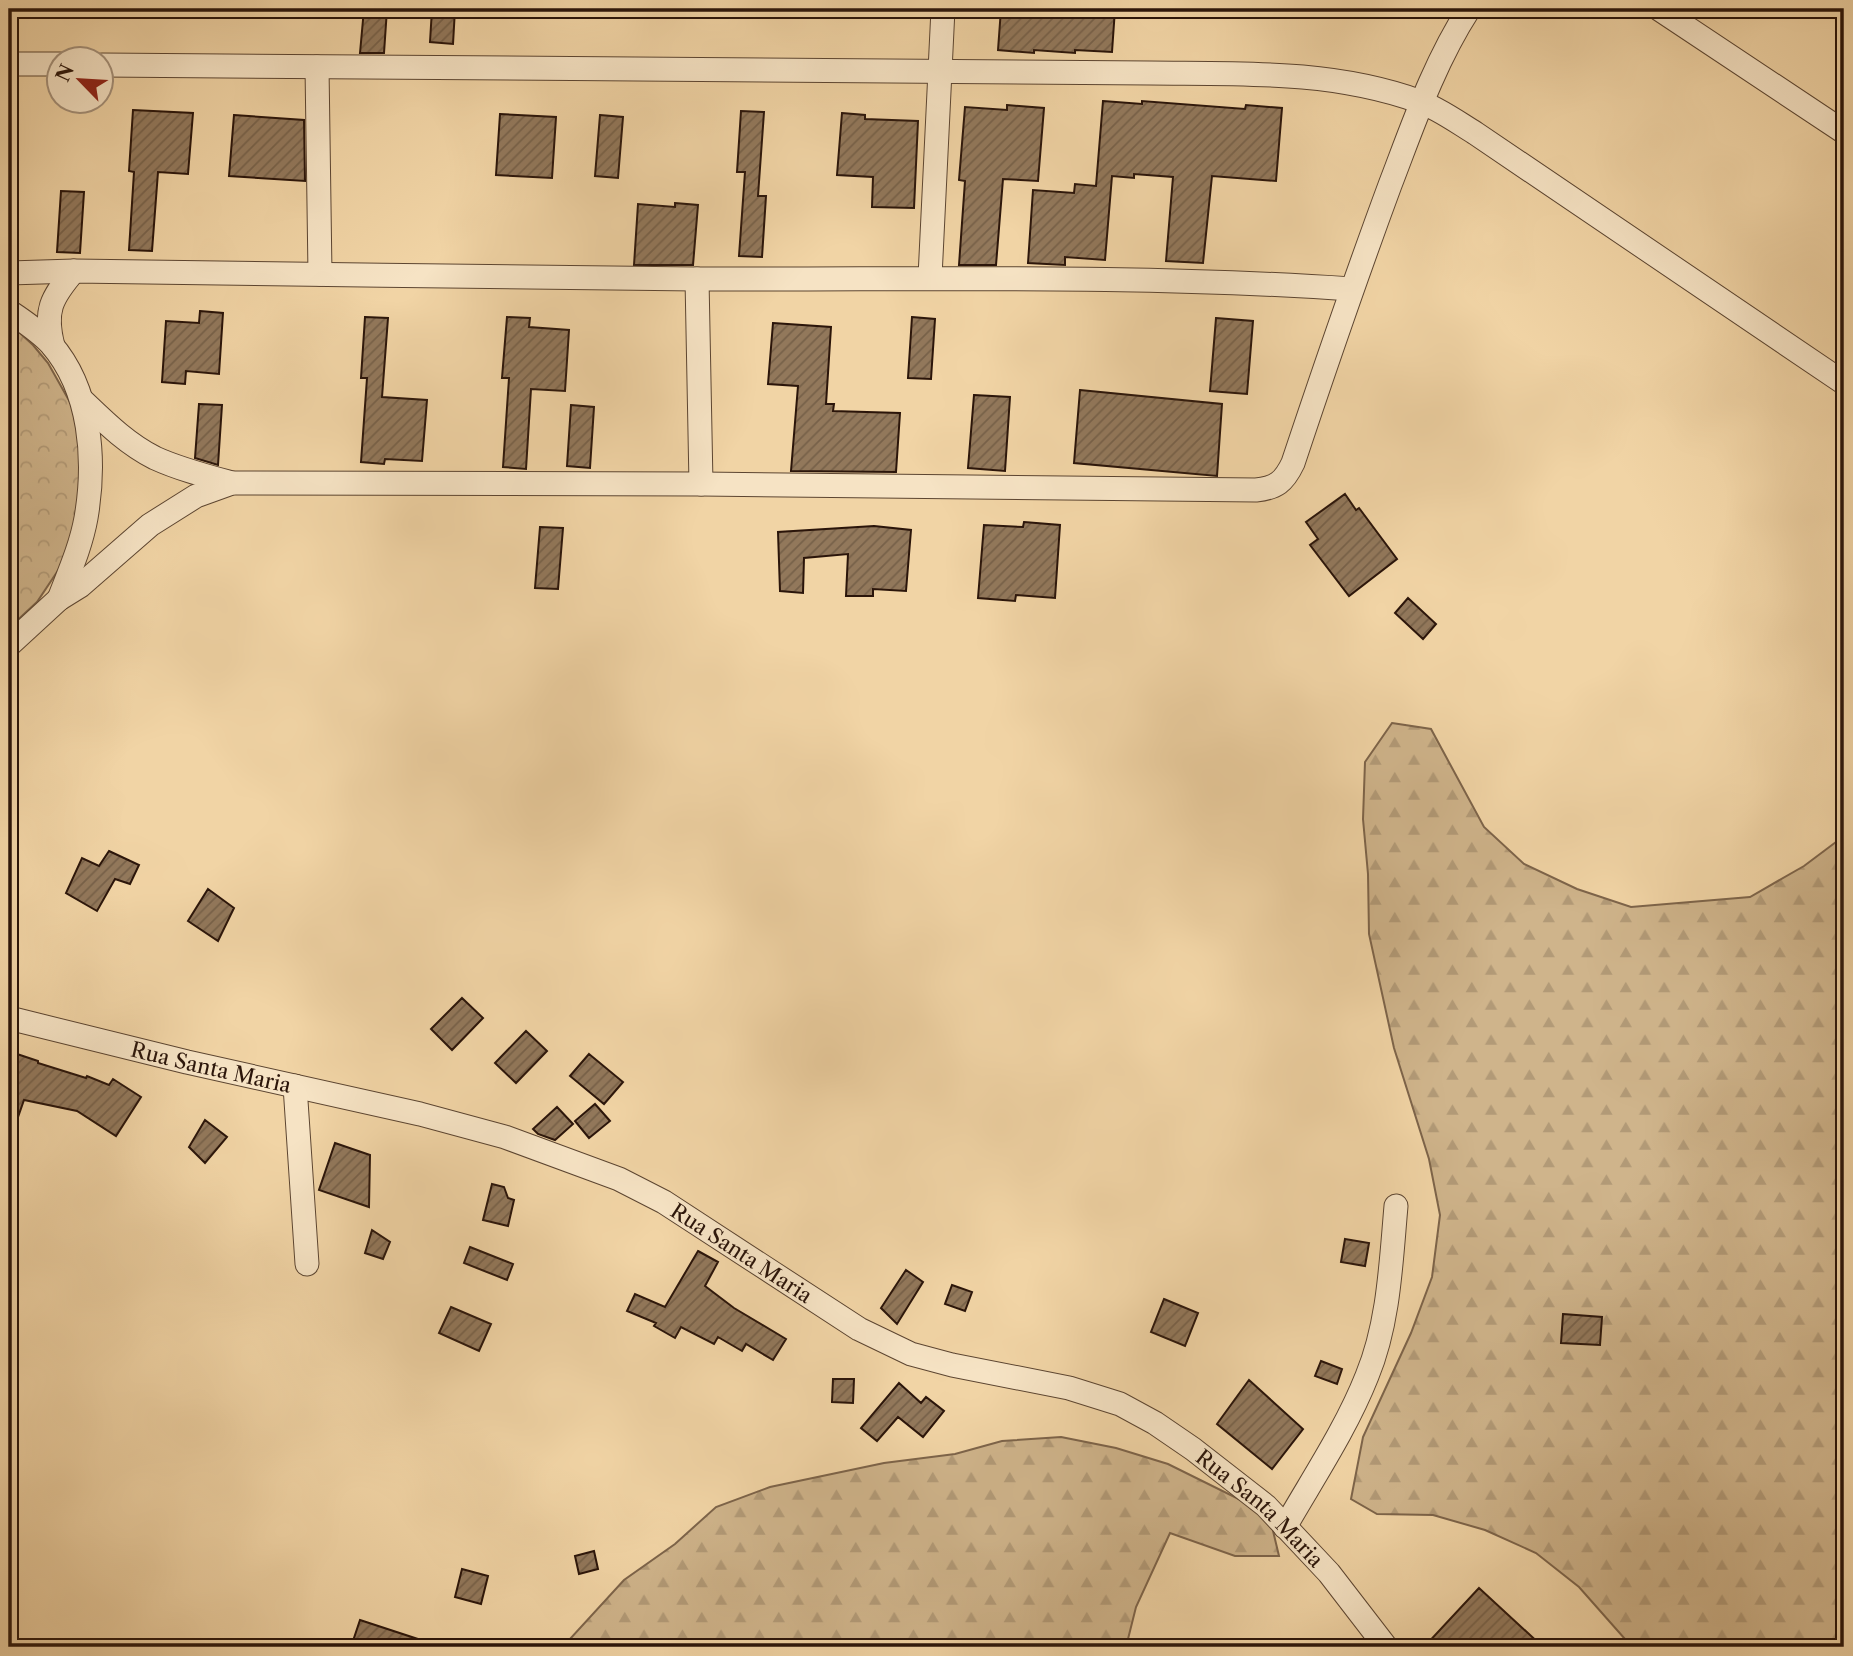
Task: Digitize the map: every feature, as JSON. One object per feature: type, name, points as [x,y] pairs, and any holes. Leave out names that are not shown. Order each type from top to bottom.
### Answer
[{"type":"street","points":[[930,277],[943,9]]},
{"type":"street","points":[[83,401],[122,436],[154,457],[232,483],[1270,489],[1285,479],[1293,463],[1351,289],[1421,102],[1469,9]]},
{"type":"street","points":[[1659,9],[1844,132]]},
{"type":"street","points":[[9,64],[46,65]]},
{"type":"street","points":[[116,65],[1295,75],[1358,84],[1421,102],[1475,133],[1844,383]]},
{"type":"street","points":[[317,67],[320,274]]},
{"type":"street","points":[[9,273],[74,271],[697,279],[930,277],[1283,284],[1351,289]]},
{"type":"street","points":[[59,599],[86,517],[90,470],[88,426],[83,401],[53,346],[48,329],[48,310],[57,291],[74,271]]},
{"type":"street","points":[[697,279],[701,484]]},
{"type":"street","points":[[9,311],[53,346]]},
{"type":"street","points":[[9,645],[59,599],[80,586],[150,525],[177,506],[204,492],[232,483]]},
{"type":"street","name":"Rua Santa Maria","points":[[9,1018],[421,1114],[505,1137],[619,1180],[664,1202],[859,1329],[911,1353],[951,1365],[1069,1388],[1120,1404],[1155,1423],[1249,1490],[1329,1573],[1386,1647]]},
{"type":"street","points":[[295,1086],[307,1264]]},
{"type":"street","points":[[1285,1527],[1347,1420],[1368,1374],[1388,1296],[1396,1206]]},
{"type":"green space","points":[[9,323],[48,363],[71,404],[78,426],[83,496],[63,563],[37,602],[9,628]]},
{"type":"green space","points":[[1392,723],[1431,729],[1484,827],[1524,864],[1577,889],[1631,907],[1750,897],[1804,866],[1844,836],[1844,1647],[1632,1647],[1579,1587],[1536,1553],[1485,1530],[1433,1515],[1377,1514],[1351,1499],[1363,1437],[1411,1333],[1432,1277],[1440,1215],[1429,1159],[1394,1048],[1369,934],[1368,874],[1363,819],[1365,762]]},
{"type":"green space","points":[[1061,1437],[1116,1448],[1168,1464],[1269,1514],[1279,1556],[1235,1556],[1170,1533],[1136,1607],[1126,1647],[566,1647],[569,1640],[624,1580],[675,1544],[716,1507],[770,1487],[884,1463],[955,1454],[1002,1441]]},
{"type":"building","points":[[364,9],[387,9],[384,53],[360,53]]},
{"type":"building","points":[[432,9],[455,9],[453,44],[430,42]]},
{"type":"building","points":[[1001,9],[1115,9],[1112,52],[1034,50],[1034,53],[998,50]]},
{"type":"building","points":[[1103,101],[1142,104],[1142,101],[1245,109],[1246,105],[1282,108],[1276,181],[1212,176],[1203,263],[1166,261],[1173,177],[1134,174],[1134,178],[1112,176],[1105,260],[1065,257],[1065,265],[1028,263],[1033,190],[1074,193],[1075,184],[1096,186]]},
{"type":"building","points":[[1007,105],[1044,108],[1038,181],[1003,179],[996,265],[959,265],[965,181],[959,180],[965,107],[1007,110]]},
{"type":"building","points":[[133,110],[193,113],[188,174],[158,172],[152,251],[129,250],[134,172],[129,171]]},
{"type":"building","points":[[741,111],[764,112],[758,196],[766,196],[762,257],[739,256],[745,172],[737,172]]},
{"type":"building","points":[[842,113],[865,115],[865,119],[918,121],[914,208],[872,207],[873,177],[837,175]]},
{"type":"building","points":[[500,114],[556,117],[552,178],[496,175]]},
{"type":"building","points":[[234,115],[304,120],[305,181],[229,176]]},
{"type":"building","points":[[600,115],[623,117],[618,178],[595,176]]},
{"type":"building","points":[[61,191],[84,192],[80,253],[57,252]]},
{"type":"building","points":[[675,203],[698,205],[693,265],[634,265],[638,204],[675,207]]},
{"type":"building","points":[[200,311],[223,313],[219,374],[186,371],[185,384],[162,382],[166,321],[199,323]]},
{"type":"building","points":[[365,317],[388,318],[382,397],[427,400],[422,461],[385,459],[384,464],[361,462],[367,378],[361,378]]},
{"type":"building","points":[[507,317],[530,318],[529,327],[569,330],[565,391],[531,389],[526,469],[503,467],[509,378],[502,378]]},
{"type":"building","points":[[912,317],[935,319],[931,379],[908,378]]},
{"type":"building","points":[[1216,318],[1253,321],[1247,394],[1210,391]]},
{"type":"building","points":[[773,323],[831,327],[826,404],[834,404],[833,411],[900,413],[896,472],[791,471],[798,386],[768,384]]},
{"type":"building","points":[[1080,390],[1222,404],[1217,476],[1074,463]]},
{"type":"building","points":[[974,395],[1010,397],[1005,471],[968,468]]},
{"type":"building","points":[[199,404],[222,405],[218,465],[195,458]]},
{"type":"building","points":[[571,405],[594,407],[590,468],[567,466]]},
{"type":"building","points":[[1345,494],[1356,510],[1359,508],[1397,559],[1349,596],[1310,545],[1318,539],[1306,522]]},
{"type":"building","points":[[1024,522],[1060,525],[1055,598],[1016,595],[1015,601],[978,598],[984,525],[1023,527]]},
{"type":"building","points":[[874,526],[911,530],[906,591],[873,589],[873,596],[846,596],[848,554],[804,558],[803,593],[780,591],[778,532]]},
{"type":"building","points":[[540,527],[563,528],[558,589],[535,588]]},
{"type":"building","points":[[1408,598],[1436,624],[1423,639],[1395,613]]},
{"type":"building","points":[[109,851],[139,865],[130,884],[115,879],[97,911],[66,893],[82,858],[99,866]]},
{"type":"building","points":[[208,889],[234,908],[218,941],[188,921]]},
{"type":"building","points":[[462,998],[483,1018],[452,1050],[431,1029]]},
{"type":"building","points":[[526,1031],[547,1051],[516,1083],[495,1063]]},
{"type":"building","points":[[17,1054],[109,1085],[113,1079],[141,1097],[116,1136],[77,1111],[24,1100],[11,1137],[9,1075]]},
{"type":"building","points":[[589,1054],[623,1082],[604,1104],[570,1076]]},
{"type":"building","points":[[595,1104],[610,1121],[589,1138],[575,1121]]},
{"type":"building","points":[[557,1107],[573,1124],[555,1140],[538,1134],[533,1129]]},
{"type":"building","points":[[205,1120],[227,1137],[205,1163],[189,1147]]},
{"type":"building","points":[[335,1143],[370,1155],[369,1207],[319,1190]]},
{"type":"building","points":[[492,1184],[504,1187],[508,1198],[514,1200],[508,1226],[483,1220]]},
{"type":"building","points":[[372,1230],[390,1242],[383,1259],[365,1253]]},
{"type":"building","points":[[1345,1239],[1369,1243],[1365,1266],[1341,1262]]},
{"type":"building","points":[[470,1247],[513,1264],[507,1280],[464,1263]]},
{"type":"building","points":[[698,1251],[718,1262],[705,1286],[734,1308],[786,1339],[773,1360],[746,1344],[742,1351],[718,1337],[714,1344],[681,1327],[675,1338],[654,1326],[656,1323],[627,1311],[635,1294],[665,1307]]},
{"type":"building","points":[[906,1270],[923,1282],[897,1324],[881,1308]]},
{"type":"building","points":[[952,1285],[972,1292],[965,1311],[945,1304]]},
{"type":"building","points":[[1164,1299],[1198,1313],[1185,1346],[1151,1332]]},
{"type":"building","points":[[451,1307],[491,1324],[479,1351],[439,1333]]},
{"type":"building","points":[[1563,1314],[1602,1317],[1600,1345],[1561,1343]]},
{"type":"building","points":[[1321,1361],[1342,1369],[1337,1384],[1315,1376]]},
{"type":"building","points":[[833,1379],[854,1379],[853,1403],[832,1402]]},
{"type":"building","points":[[1249,1380],[1303,1429],[1272,1469],[1217,1424]]},
{"type":"building","points":[[899,1383],[921,1403],[926,1397],[944,1411],[923,1437],[898,1417],[877,1441],[861,1428]]},
{"type":"building","points":[[594,1551],[598,1569],[579,1574],[575,1556]]},
{"type":"building","points":[[462,1569],[488,1576],[481,1604],[455,1597]]},
{"type":"building","points":[[1479,1588],[1543,1647],[1424,1647]]},
{"type":"building","points":[[360,1620],[433,1644],[432,1647],[351,1647]]}]
